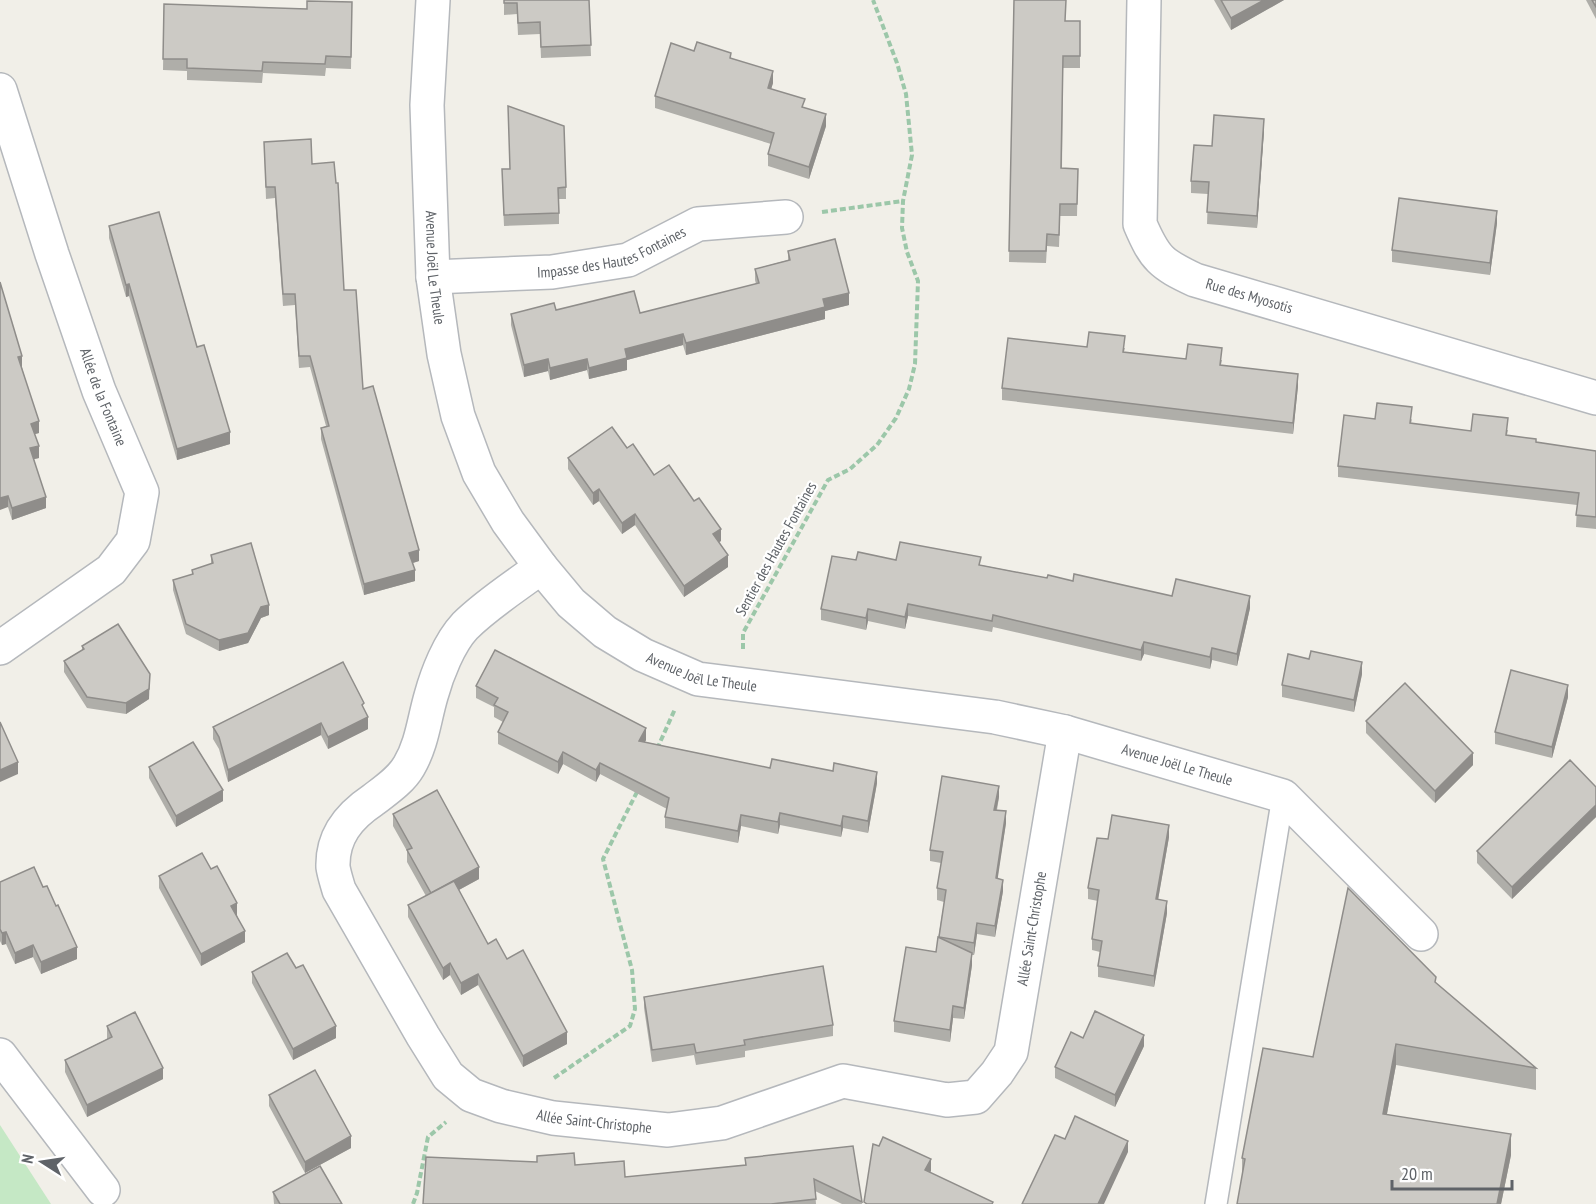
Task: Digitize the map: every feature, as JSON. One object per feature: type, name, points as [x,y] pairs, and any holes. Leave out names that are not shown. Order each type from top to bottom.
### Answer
[{"type":"street","name":"Avenue Joël Le Theule","points":[[433,0],[427,105],[433,277],[444,354],[458,416],[479,473],[508,522],[571,603],[605,632],[644,655],[690,676],[740,686],[995,717],[1065,732],[1283,796],[1420,934]]},
{"type":"street","name":"Rue des Myosotis","points":[[1144,0],[1140,225],[1151,249],[1167,267],[1195,280],[1596,398]]},
{"type":"street","name":"Allée de la Fontaine","points":[[0,90],[52,254],[99,391],[142,492],[133,541],[111,570],[0,648]]},
{"type":"street","name":"Impasse des Hautes Fontaines","points":[[433,277],[552,272],[628,260],[698,225],[786,217]]},
{"type":"street","name":"Allée Saint-Christophe","points":[[541,567],[500,597],[464,628],[443,662],[431,696],[417,751],[408,768],[393,785],[360,808],[344,825],[337,844],[333,867],[339,890],[448,1076],[471,1095],[501,1106],[553,1118],[668,1130],[722,1123],[843,1081],[947,1100],[976,1097],[998,1072],[1011,1052],[1065,732]]},
{"type":"street","points":[[0,1055],[104,1190]]},
{"type":"lane","points":[[1216,1204],[1283,796]]},
{"type":"path","name":"Sentier des Hautes Fontaines","points":[[740,686],[743,633],[828,480],[850,469],[877,445],[896,418],[909,389],[915,364],[918,281],[907,252],[902,228],[903,201],[912,155],[906,94],[873,0]]},
{"type":"path","points":[[786,217],[903,201]]},
{"type":"path","points":[[656,750],[690,676]]},
{"type":"path","points":[[413,1204],[428,1137],[454,1116],[501,1106],[528,1095],[585,1059],[630,1026],[635,1009],[632,970],[603,859],[642,782]]},
{"type":"green space","points":[[0,1125],[51,1204],[0,1204]]},
{"type":"building","points":[[504,0],[589,0],[591,45],[541,47],[540,22],[518,23],[517,3],[504,3]]},
{"type":"building","points":[[1014,0],[1066,0],[1065,21],[1080,21],[1080,56],[1063,56],[1061,168],[1078,169],[1077,204],[1060,204],[1059,235],[1047,234],[1046,251],[1009,251]]},
{"type":"building","points":[[1221,0],[1264,0],[1231,18]]},
{"type":"building","points":[[307,1],[352,2],[351,57],[326,56],[325,64],[263,62],[262,71],[187,68],[187,59],[163,59],[164,4],[307,9]]},
{"type":"building","points":[[697,42],[731,53],[730,58],[773,71],[768,88],[805,99],[802,107],[826,114],[809,167],[768,154],[774,133],[655,96],[671,43],[694,51]]},
{"type":"building","points":[[508,106],[564,126],[566,187],[558,188],[559,213],[504,215],[502,169],[510,169]]},
{"type":"building","points":[[1214,115],[1264,119],[1257,216],[1207,212],[1209,182],[1191,181],[1194,145],[1212,146]]},
{"type":"building","points":[[311,139],[312,164],[334,162],[336,183],[338,183],[344,290],[356,290],[363,389],[373,386],[419,550],[409,553],[415,570],[364,584],[321,428],[329,426],[310,356],[299,356],[295,294],[283,294],[275,187],[266,187],[264,142]]},
{"type":"building","points":[[1399,198],[1497,211],[1490,263],[1392,250]]},
{"type":"building","points":[[159,212],[197,347],[204,345],[230,432],[177,449],[129,284],[126,285],[109,226]]},
{"type":"building","points":[[835,239],[849,293],[823,299],[825,307],[686,343],[683,334],[625,349],[627,358],[589,368],[587,359],[550,368],[548,359],[524,365],[511,314],[554,303],[556,310],[634,291],[640,313],[759,283],[755,269],[790,260],[788,251]]},
{"type":"building","points":[[0,282],[22,356],[18,357],[39,421],[31,424],[39,446],[30,448],[46,497],[12,508],[8,496],[0,498]]},
{"type":"building","points":[[1089,332],[1125,336],[1123,352],[1186,359],[1188,344],[1222,348],[1220,365],[1298,374],[1293,423],[1002,388],[1008,338],[1087,347]]},
{"type":"building","points":[[1377,403],[1412,407],[1410,423],[1471,431],[1473,414],[1508,418],[1506,435],[1596,451],[1596,517],[1576,515],[1579,493],[1338,466],[1344,415],[1375,419]]},
{"type":"building","points":[[612,427],[627,448],[633,444],[654,475],[669,465],[694,501],[699,498],[721,529],[713,534],[728,555],[684,586],[635,514],[622,523],[599,489],[593,493],[568,458]]},
{"type":"building","points":[[900,542],[981,557],[979,565],[1047,578],[1048,575],[1073,581],[1074,574],[1172,596],[1176,579],[1250,596],[1237,654],[1212,648],[1210,657],[1144,642],[1141,650],[993,615],[992,621],[908,604],[905,617],[868,609],[866,618],[821,609],[832,556],[856,560],[858,552],[896,560]]},
{"type":"building","points":[[251,543],[269,605],[261,607],[248,633],[219,640],[186,624],[173,580],[193,574],[192,570],[213,563],[211,555]]},
{"type":"building","points":[[118,624],[150,674],[149,689],[126,703],[87,697],[64,661],[84,649],[82,646]]},
{"type":"building","points":[[495,650],[646,728],[639,741],[770,768],[772,759],[833,771],[834,763],[877,772],[868,821],[843,816],[841,826],[780,813],[778,822],[741,815],[738,831],[665,817],[669,798],[600,763],[596,770],[563,752],[558,762],[498,732],[508,712],[494,705],[498,698],[476,686]]},
{"type":"building","points":[[1311,651],[1362,662],[1354,700],[1282,685],[1288,654],[1309,659]]},
{"type":"building","points":[[343,662],[364,703],[362,705],[368,717],[328,737],[321,723],[228,770],[219,737],[213,727]]},
{"type":"building","points":[[1511,670],[1568,685],[1552,747],[1495,732]]},
{"type":"building","points":[[1405,683],[1473,753],[1435,791],[1366,721]]},
{"type":"building","points":[[0,722],[18,762],[0,770]]},
{"type":"building","points":[[193,742],[223,790],[176,816],[149,767]]},
{"type":"building","points":[[1570,760],[1596,787],[1596,805],[1512,887],[1477,851]]},
{"type":"building","points":[[942,776],[999,786],[994,810],[1006,811],[996,878],[1003,880],[995,926],[977,923],[974,943],[939,937],[946,890],[937,888],[943,852],[930,850]]},
{"type":"building","points":[[437,790],[479,867],[431,893],[407,850],[412,848],[393,814]]},
{"type":"building","points":[[1112,815],[1169,825],[1156,899],[1167,901],[1154,976],[1098,966],[1102,941],[1092,939],[1099,890],[1088,888],[1097,838],[1108,839]]},
{"type":"building","points":[[202,853],[211,869],[217,866],[237,903],[231,906],[245,931],[201,954],[159,876]]},
{"type":"building","points":[[34,867],[43,887],[47,886],[56,906],[58,905],[77,947],[41,962],[33,945],[15,953],[6,932],[2,933],[0,929],[0,882]]},
{"type":"building","points":[[454,881],[488,944],[496,939],[507,959],[523,950],[567,1032],[523,1056],[478,974],[461,983],[450,963],[443,968],[408,905]]},
{"type":"building","points":[[1348,888],[1436,977],[1435,982],[1536,1068],[1396,1044],[1383,1114],[1511,1134],[1497,1204],[1237,1204],[1245,1159],[1242,1158],[1263,1048],[1313,1057]]},
{"type":"building","points":[[938,937],[972,953],[964,1008],[953,1006],[950,1030],[894,1021],[906,947],[936,952]]},
{"type":"building","points":[[287,953],[296,968],[303,965],[336,1026],[293,1049],[252,972]]},
{"type":"building","points":[[823,966],[833,1025],[744,1040],[745,1045],[696,1053],[694,1044],[652,1050],[644,997]]},
{"type":"building","points":[[1095,1011],[1144,1035],[1115,1095],[1055,1067],[1071,1032],[1083,1038]]},
{"type":"building","points":[[135,1012],[163,1068],[87,1105],[65,1060],[112,1037],[107,1026]]},
{"type":"building","points":[[315,1070],[351,1136],[305,1162],[269,1095]]},
{"type":"building","points":[[1075,1116],[1128,1141],[1098,1204],[1022,1204],[1055,1135],[1065,1139]]},
{"type":"building","points":[[883,1137],[931,1159],[925,1170],[993,1202],[992,1204],[867,1204],[864,1202],[873,1144],[879,1146]]},
{"type":"building","points":[[853,1146],[862,1202],[814,1179],[816,1199],[771,1204],[423,1204],[426,1157],[537,1162],[537,1156],[574,1153],[575,1165],[624,1161],[625,1177],[746,1165],[745,1158]]},
{"type":"building","points":[[320,1166],[342,1204],[280,1204],[273,1192]]}]
